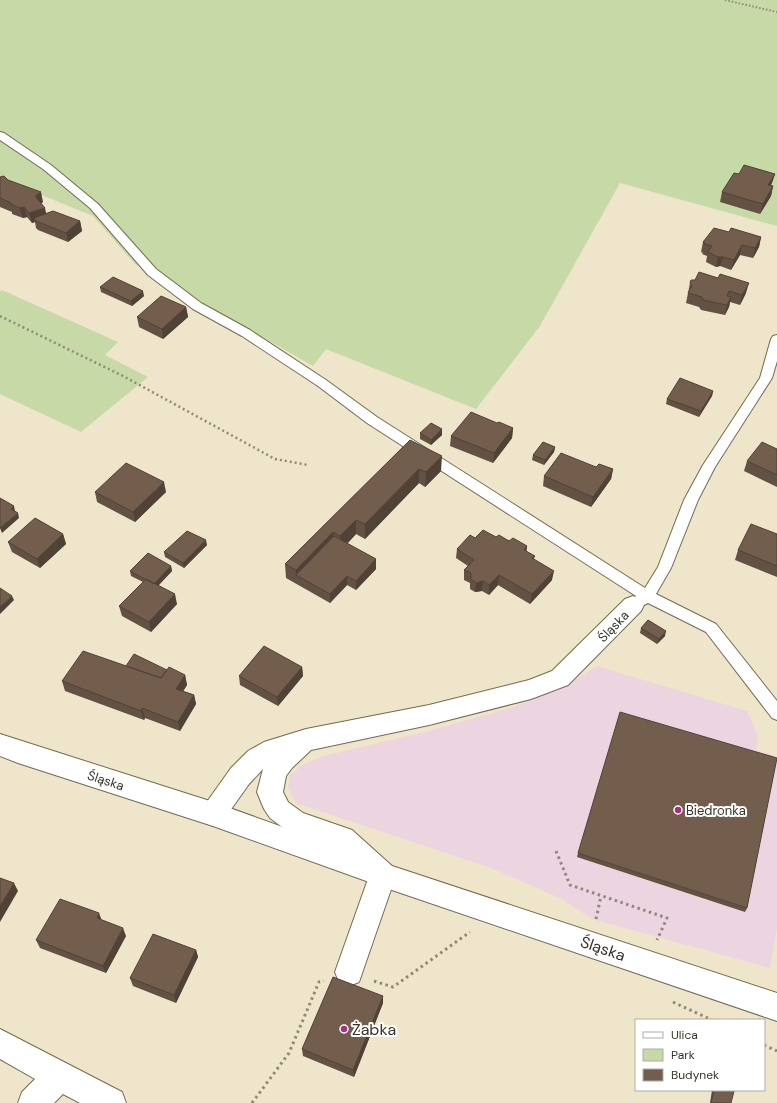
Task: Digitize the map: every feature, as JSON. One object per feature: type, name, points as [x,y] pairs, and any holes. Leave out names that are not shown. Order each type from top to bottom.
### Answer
[{"type":"street","name":"Śląska","points":[[213,814],[240,776],[257,759],[273,750],[306,740],[429,715],[531,689],[560,678],[640,601]]},
{"type":"street","name":"Śląska","points":[[306,740],[283,760],[274,773],[270,792],[273,800],[279,810],[295,822],[343,838],[384,875]]},
{"type":"street","name":"Śląska","points":[[0,745],[213,814],[384,875],[777,1007]]},
{"type":"street","points":[[349,972],[384,875]]},
{"type":"street","points":[[0,1043],[111,1103]]},
{"type":"street","points":[[33,1103],[59,1076]]},
{"type":"lane","points":[[0,135],[47,167],[94,206],[152,272],[197,306],[246,333],[322,383],[372,420],[446,469],[609,573],[640,601],[711,628],[777,713]]},
{"type":"lane","name":"Śląska","points":[[640,601],[664,568],[672,544],[698,486],[766,378],[777,339]]},
{"type":"path","points":[[725,0],[777,12]]},
{"type":"path","points":[[0,316],[123,376],[275,458],[308,465]]},
{"type":"path","points":[[556,851],[570,885],[667,918],[656,943]]},
{"type":"path","points":[[594,925],[601,896]]},
{"type":"path","points":[[252,1103],[289,1052],[319,982],[349,972],[392,987],[471,931],[478,934]]},
{"type":"path","points":[[671,1001],[710,1019]]},
{"type":"path","points":[[765,1045],[777,1051]]},
{"type":"shaded area","name":"Biedronka","points":[[597,666],[747,711],[758,736],[756,750],[775,756],[777,760],[777,927],[770,968],[592,919],[560,898],[491,868],[296,803],[288,788],[290,775],[302,765],[324,756],[429,731],[510,708],[566,686]]},
{"type":"green space","points":[[0,0],[777,0],[777,226],[620,183],[540,326],[476,409],[326,349],[313,366],[135,264],[93,216],[0,178]]},
{"type":"green space","points":[[2,290],[118,342],[105,355],[148,377],[81,432],[0,394],[0,292]]},
{"type":"building","points":[[744,165],[775,174],[768,185],[773,186],[763,204],[722,192],[734,173],[739,174]]},
{"type":"building","points":[[4,176],[8,180],[41,192],[35,196],[45,208],[29,213],[24,207],[20,208],[0,198],[0,177]]},
{"type":"building","points":[[53,211],[80,221],[66,233],[36,221],[34,218]]},
{"type":"building","points":[[714,228],[729,232],[731,228],[761,237],[755,248],[742,245],[734,260],[718,257],[708,252],[712,246],[704,244],[705,243],[703,242]]},
{"type":"building","points":[[699,272],[718,278],[720,274],[749,283],[742,295],[729,291],[727,296],[731,297],[727,305],[703,300],[702,297],[688,293],[692,286],[690,283],[691,280],[695,280]]},
{"type":"building","points":[[113,277],[143,291],[131,301],[100,287]]},
{"type":"building","points":[[161,296],[186,307],[162,329],[137,317]]},
{"type":"building","points":[[680,378],[713,391],[701,411],[667,399]]},
{"type":"building","points":[[471,412],[513,428],[494,453],[451,436]]},
{"type":"building","points":[[431,423],[442,429],[431,440],[420,433]]},
{"type":"building","points":[[410,440],[442,456],[426,472],[419,469],[365,524],[356,520],[340,536],[333,532],[296,570],[285,564]]},
{"type":"building","points":[[543,442],[555,447],[545,460],[533,455]]},
{"type":"building","points":[[762,442],[777,449],[777,475],[747,461]]},
{"type":"building","points":[[561,453],[596,467],[599,464],[613,469],[593,497],[544,476]]},
{"type":"building","points":[[126,463],[164,482],[133,512],[95,492]]},
{"type":"building","points":[[0,498],[14,506],[11,509],[18,513],[0,528]]},
{"type":"building","points":[[35,518],[63,534],[37,559],[8,542]]},
{"type":"building","points":[[751,524],[777,534],[777,566],[738,550]]},
{"type":"building","points":[[483,530],[496,537],[499,535],[509,541],[513,538],[527,546],[524,550],[535,556],[532,558],[554,571],[532,594],[499,575],[489,585],[483,581],[476,583],[471,579],[471,573],[464,570],[474,560],[457,549],[470,535],[475,538]]},
{"type":"building","points":[[187,531],[206,540],[183,563],[164,552]]},
{"type":"building","points":[[334,536],[376,559],[356,581],[347,576],[330,594],[296,575]]},
{"type":"building","points":[[148,553],[171,566],[154,584],[130,571]]},
{"type":"building","points":[[146,579],[175,594],[149,622],[119,606]]},
{"type":"building","points":[[0,588],[12,596],[0,607]]},
{"type":"building","points":[[648,620],[666,631],[659,639],[641,628]]},
{"type":"building","points":[[264,646],[302,667],[277,697],[239,676]]},
{"type":"building","points":[[83,651],[161,678],[169,667],[185,675],[176,689],[194,695],[178,722],[142,708],[141,711],[62,681]]},
{"type":"building","points":[[134,654],[167,670],[161,678],[126,666]]},
{"type":"building","name":"Biedronka","points":[[620,712],[777,758],[747,908],[578,853]]},
{"type":"building","points":[[0,878],[14,883],[0,906]]},
{"type":"building","points":[[60,899],[99,913],[97,918],[123,928],[103,966],[36,940]]},
{"type":"building","points":[[153,934],[196,950],[174,995],[130,978]]},
{"type":"building","name":"Żabka","points":[[333,977],[383,996],[353,1070],[302,1049]]},
{"type":"building","points":[[714,1091],[734,1091],[731,1103],[711,1103]]},
{"type":"place","name":"Biedronka","points":[[678,810]]},
{"type":"place","name":"Żabka","points":[[344,1029]]}]
